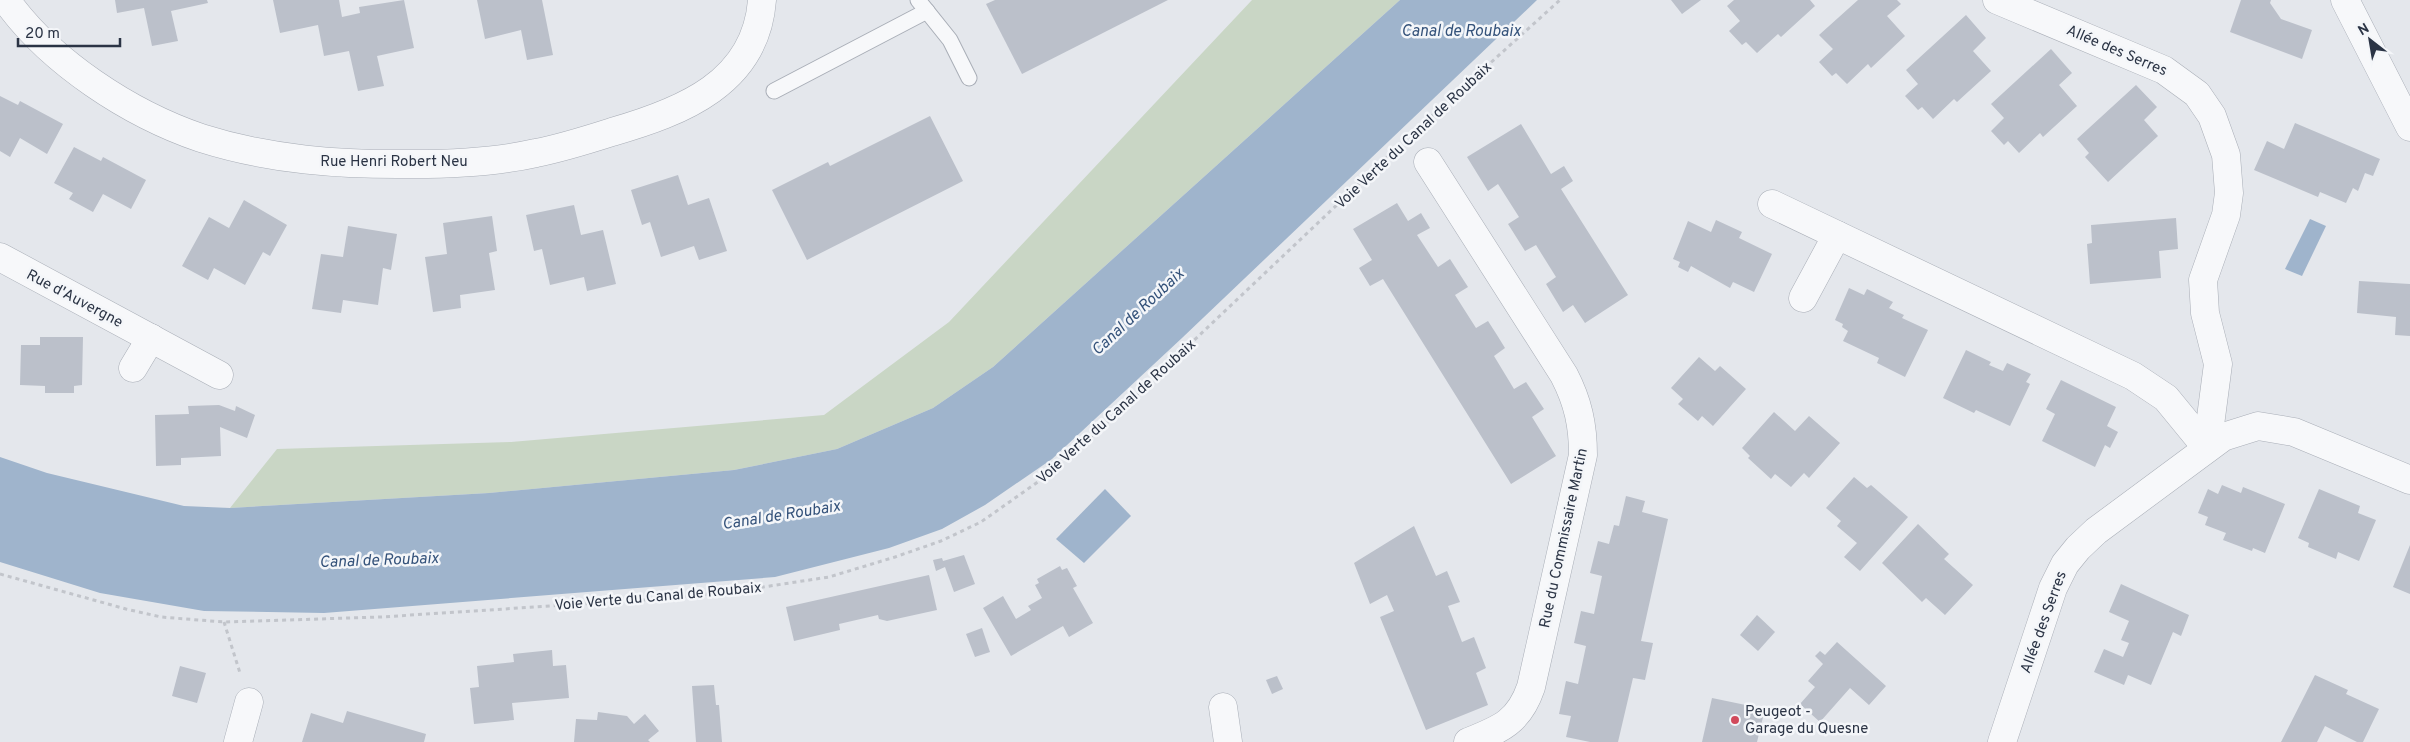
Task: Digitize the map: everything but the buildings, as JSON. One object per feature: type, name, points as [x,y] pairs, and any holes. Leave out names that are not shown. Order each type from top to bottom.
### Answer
[{"type":"street","name":"Rue Henri Robert Neu","points":[[6,0],[25,25],[62,58],[115,98],[164,124],[201,138],[266,154],[300,160],[380,164],[470,162],[534,154],[629,127],[688,105],[707,93],[742,60],[754,40],[761,17],[762,0]]},
{"type":"street","name":"Allée des Serres","points":[[1997,0],[2164,70],[2197,94],[2212,116],[2226,155],[2229,193],[2226,215],[2206,269],[2203,285],[2205,313],[2218,364],[2207,448]]},
{"type":"street","points":[[2345,0],[2410,127]]},
{"type":"street","name":"Rue du Commissaire Martin","points":[[1428,162],[1564,375],[1574,394],[1580,415],[1583,437],[1583,455],[1531,687],[1525,704],[1517,716],[1506,725],[1468,742]]},
{"type":"street","points":[[1772,204],[2133,376],[2166,398],[2207,448]]},
{"type":"street","points":[[1803,298],[1837,235]]},
{"type":"street","name":"Rue d'Auvergne","points":[[0,257],[218,376]]},
{"type":"street","points":[[133,368],[151,338]]},
{"type":"street","name":"Allée des Serres","points":[[2002,742],[2044,612],[2065,564],[2096,531],[2223,437],[2240,430],[2258,426],[2275,427],[2294,432],[2410,480]]},
{"type":"street","points":[[238,742],[249,702]]},
{"type":"street","points":[[1222,706],[1228,742]]},
{"type":"lane","points":[[774,91],[923,6],[950,40],[969,78]]},
{"type":"path","name":"Voie Verte du Canal de Roubaix","points":[[1412,134],[1560,0]]},
{"type":"path","name":"Voie Verte du Canal de Roubaix","points":[[0,574],[161,617],[224,622],[381,616],[673,598],[829,576],[941,541],[981,522],[1014,500],[1072,454],[1405,140]]},
{"type":"path","points":[[224,622],[249,702]]},
{"type":"green space","points":[[1252,0],[1400,0],[993,367],[933,408],[837,449],[734,470],[489,493],[230,508],[277,449],[511,442],[824,415],[949,322]]},
{"type":"water","name":"Canal de Roubaix","points":[[1400,0],[1537,0],[1052,459],[985,505],[942,529],[889,548],[775,577],[324,613],[204,611],[100,593],[0,562],[0,457],[47,473],[184,506],[230,508],[489,493],[734,470],[837,449],[933,408],[993,367]]},
{"type":"water","points":[[2310,219],[2326,226],[2302,276],[2285,269]]},
{"type":"water","points":[[1105,489],[1131,516],[1084,563],[1056,539]]},
{"type":"place","name":"Peugeot - Garage du Quesne","points":[[1735,720]]}]
